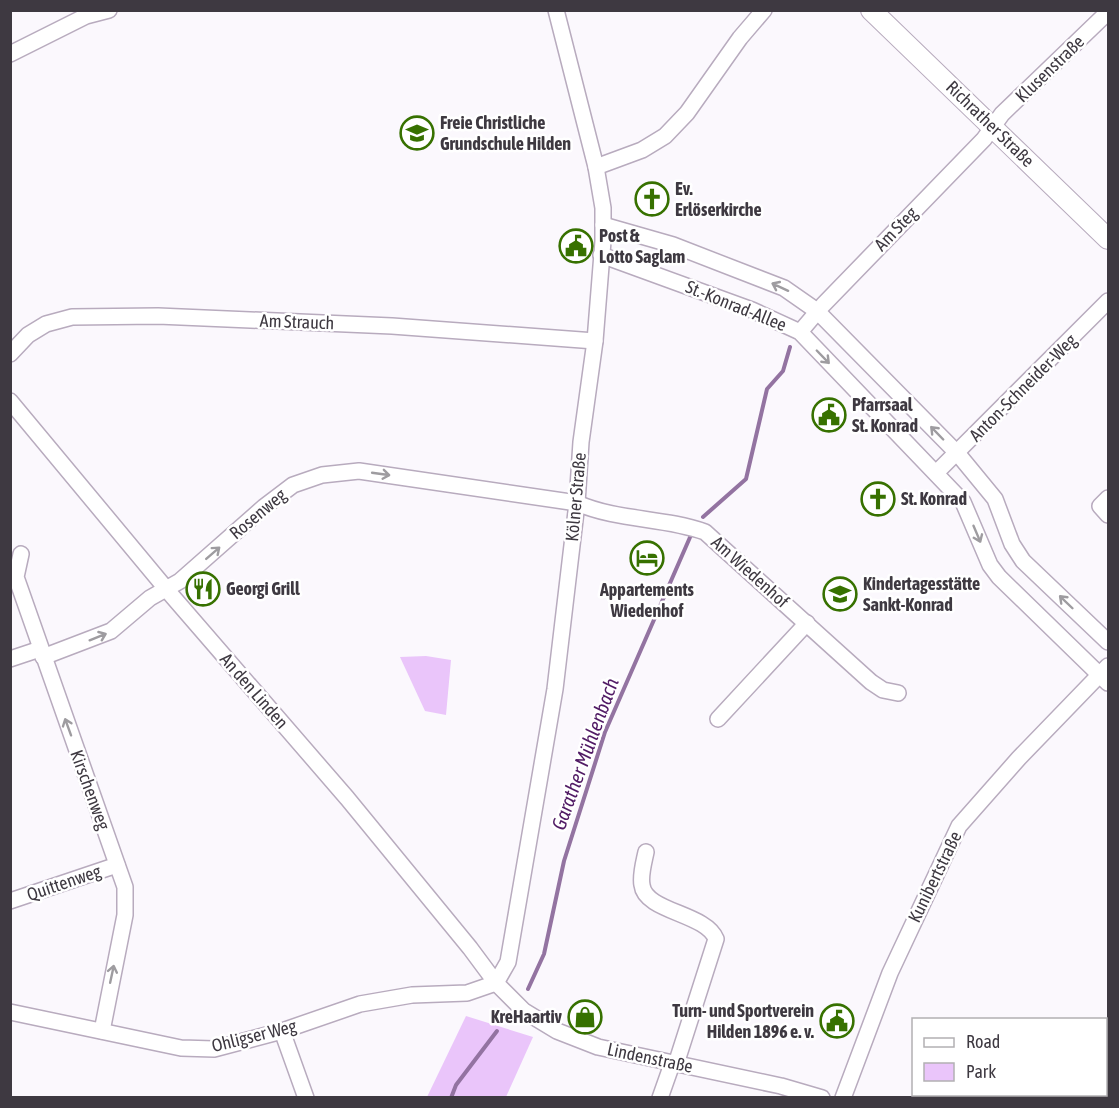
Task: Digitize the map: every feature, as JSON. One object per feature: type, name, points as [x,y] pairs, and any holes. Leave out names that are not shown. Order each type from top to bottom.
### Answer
[{"type":"main road","name":"Richrather Straße","points":[[871,10],[1108,239]]},
{"type":"street","points":[[10,54],[86,16],[109,10]]},
{"type":"street","name":"Kölner Straße","points":[[496,983],[507,962],[555,689],[577,503],[581,442],[596,341],[603,225],[596,167],[556,10]]},
{"type":"street","points":[[596,167],[642,150],[665,136],[687,113],[740,38],[764,10]]},
{"type":"street","name":"Klusenstraße","points":[[992,127],[1102,14]]},
{"type":"street","name":"Am Steg","points":[[800,332],[817,311],[984,139],[992,127]]},
{"type":"street","name":"St.-Konrad-Allee","points":[[603,225],[674,245],[784,288],[817,311],[957,454],[995,499],[1016,553],[1108,642]]},
{"type":"street","name":"St.-Konrad-Allee","points":[[601,255],[752,310],[800,332],[963,502],[994,572],[1105,674]]},
{"type":"street","name":"Anton-Schneider-Weg","points":[[936,473],[1108,301]]},
{"type":"street","name":"Am Strauch","points":[[10,354],[28,335],[46,324],[72,317],[158,316],[392,326],[596,341]]},
{"type":"street","name":"An den Linden","points":[[10,401],[166,588],[347,798],[496,983]]},
{"type":"street","name":"Rosenweg","points":[[42,653],[104,635],[150,598],[180,581],[264,507],[293,485],[322,475],[359,471],[577,503]]},
{"type":"street","points":[[1108,498],[1100,506],[1108,515]]},
{"type":"street","name":"Am Wiedenhof","points":[[577,503],[601,513],[681,524],[705,532],[871,682],[883,690],[898,693]]},
{"type":"street","name":"Kirschenweg","points":[[21,554],[16,578],[125,887],[125,915],[102,1032]]},
{"type":"street","points":[[718,719],[807,623]]},
{"type":"street","points":[[10,659],[42,653]]},
{"type":"street","name":"Kunibertstraße","points":[[843,1098],[890,973],[959,826],[1105,674]]},
{"type":"street","points":[[646,852],[641,884],[648,898],[708,928],[716,939],[674,1064],[660,1098]]},
{"type":"street","name":"Quittenweg","points":[[10,901],[117,865]]},
{"type":"street","name":"Ohligser Weg","points":[[10,1012],[181,1048],[214,1049],[282,1031],[360,1004],[412,995],[467,993],[496,983]]},
{"type":"street","name":"Lindenstraße","points":[[496,983],[524,1011],[557,1031],[598,1047],[781,1086],[822,1098]]},
{"type":"street","points":[[282,1031],[306,1098]]},
{"type":"green space","points":[[426,656],[451,660],[446,715],[425,711],[400,657]]},
{"type":"green space","points":[[466,1016],[533,1037],[506,1097],[427,1097]]},
{"type":"waterway","name":"Garather Mühlenbach","points":[[703,517],[746,479],[767,389],[783,371],[790,347]]},
{"type":"waterway","name":"Garather Mühlenbach","points":[[528,989],[544,954],[564,861],[605,732],[691,535]]},
{"type":"waterway","name":"Garather Mühlenbach","points":[[451,1098],[456,1085],[497,1031]]},
{"type":"place","name":"Freie Christliche Grundschule Hilden","points":[[417,133]]},
{"type":"place","name":"Ev. Erlöserkirche","points":[[652,199]]},
{"type":"place","name":"Post & Lotto Saglam","points":[[576,246]]},
{"type":"place","name":"Pfarrsaal St. Konrad","points":[[829,415]]},
{"type":"place","name":"St. Konrad","points":[[878,499]]},
{"type":"place","name":"Appartements Wiedenhof","points":[[647,558]]},
{"type":"place","name":"Georgi Grill","points":[[203,589]]},
{"type":"place","name":"Kindertagesstätte Sankt-Konrad","points":[[840,594]]},
{"type":"place","name":"KreHaartiv","points":[[585,1017]]},
{"type":"place","name":"Turn- und Sportverein Hilden 1896 e. v.","points":[[837,1021]]}]
